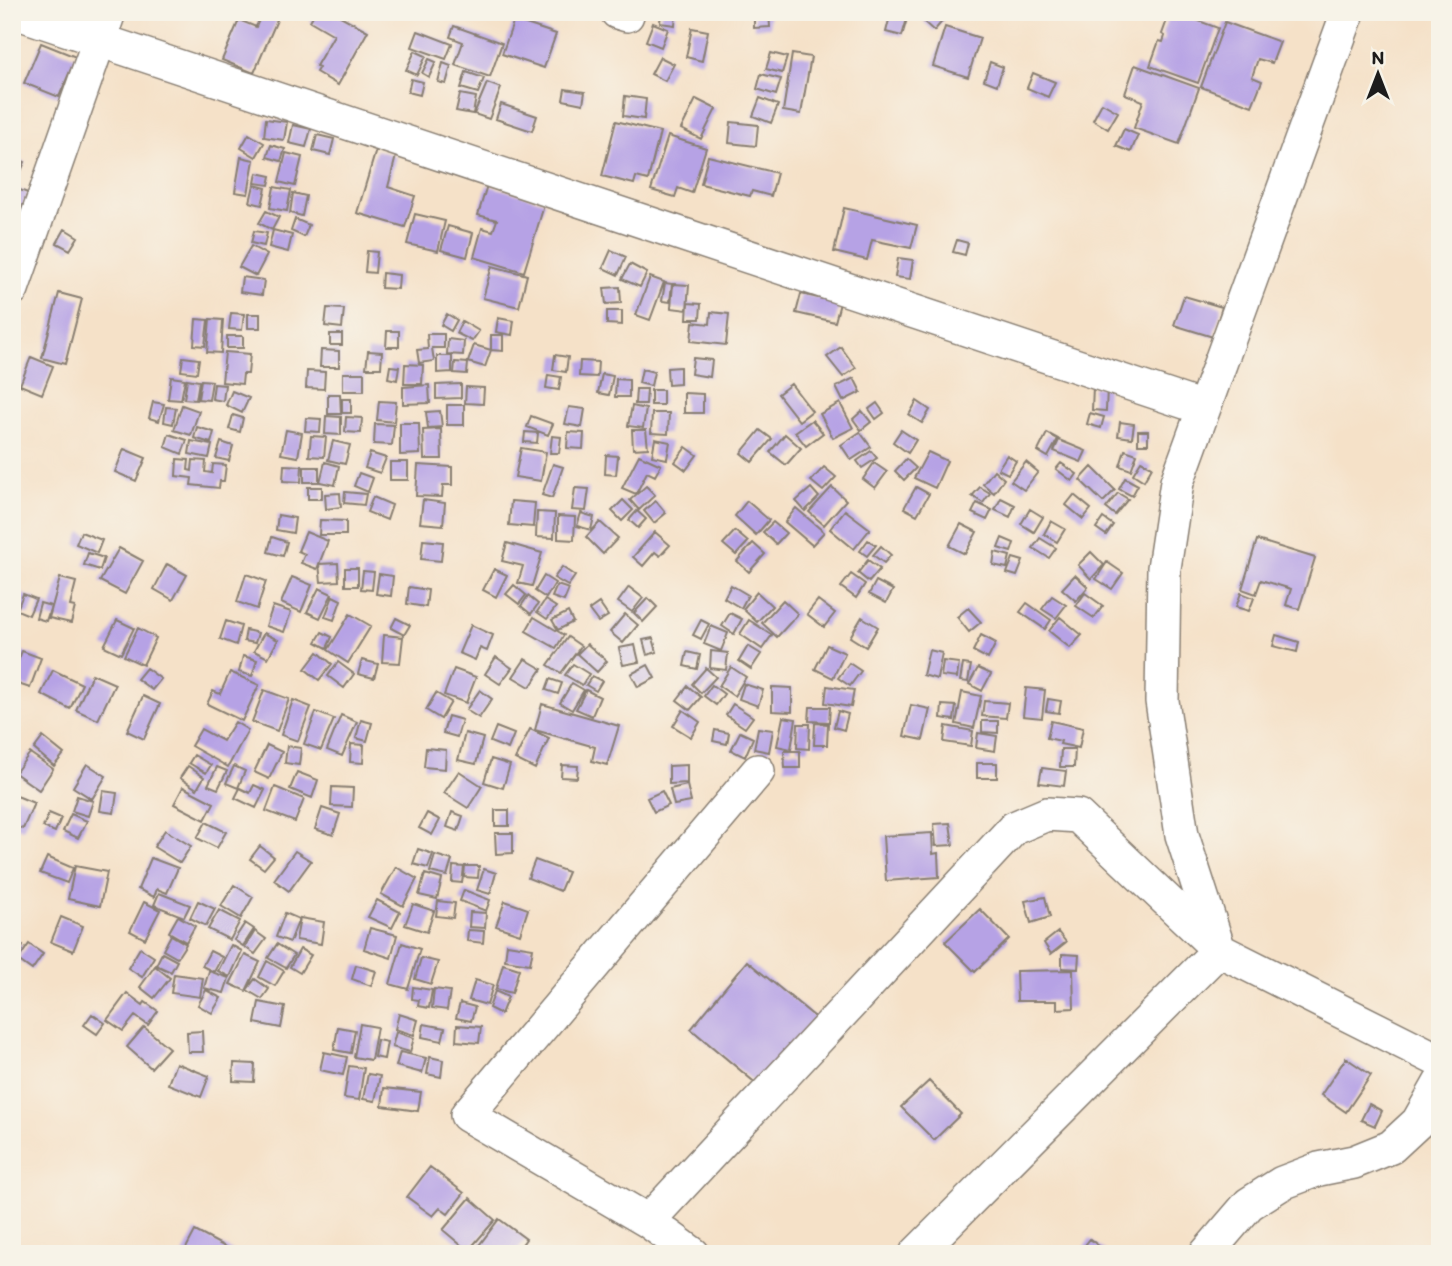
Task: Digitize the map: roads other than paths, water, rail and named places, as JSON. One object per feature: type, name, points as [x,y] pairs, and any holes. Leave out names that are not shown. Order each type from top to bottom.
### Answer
[{"type":"street","points":[[15,12],[104,26],[1203,408]]},
{"type":"street","points":[[1219,950],[1182,835],[1162,701],[1164,568],[1177,482],[1348,12]]},
{"type":"street","points":[[12,289],[104,26]]},
{"type":"street","points":[[693,1254],[648,1221],[467,1115],[758,771]]},
{"type":"street","points":[[648,1221],[1014,828],[1047,814],[1078,816],[1219,950],[1440,1061]]},
{"type":"street","points":[[916,1254],[1219,950]]},
{"type":"street","points":[[1206,1254],[1250,1204],[1282,1183],[1319,1169],[1354,1162],[1391,1147],[1418,1122],[1440,1083]]}]
